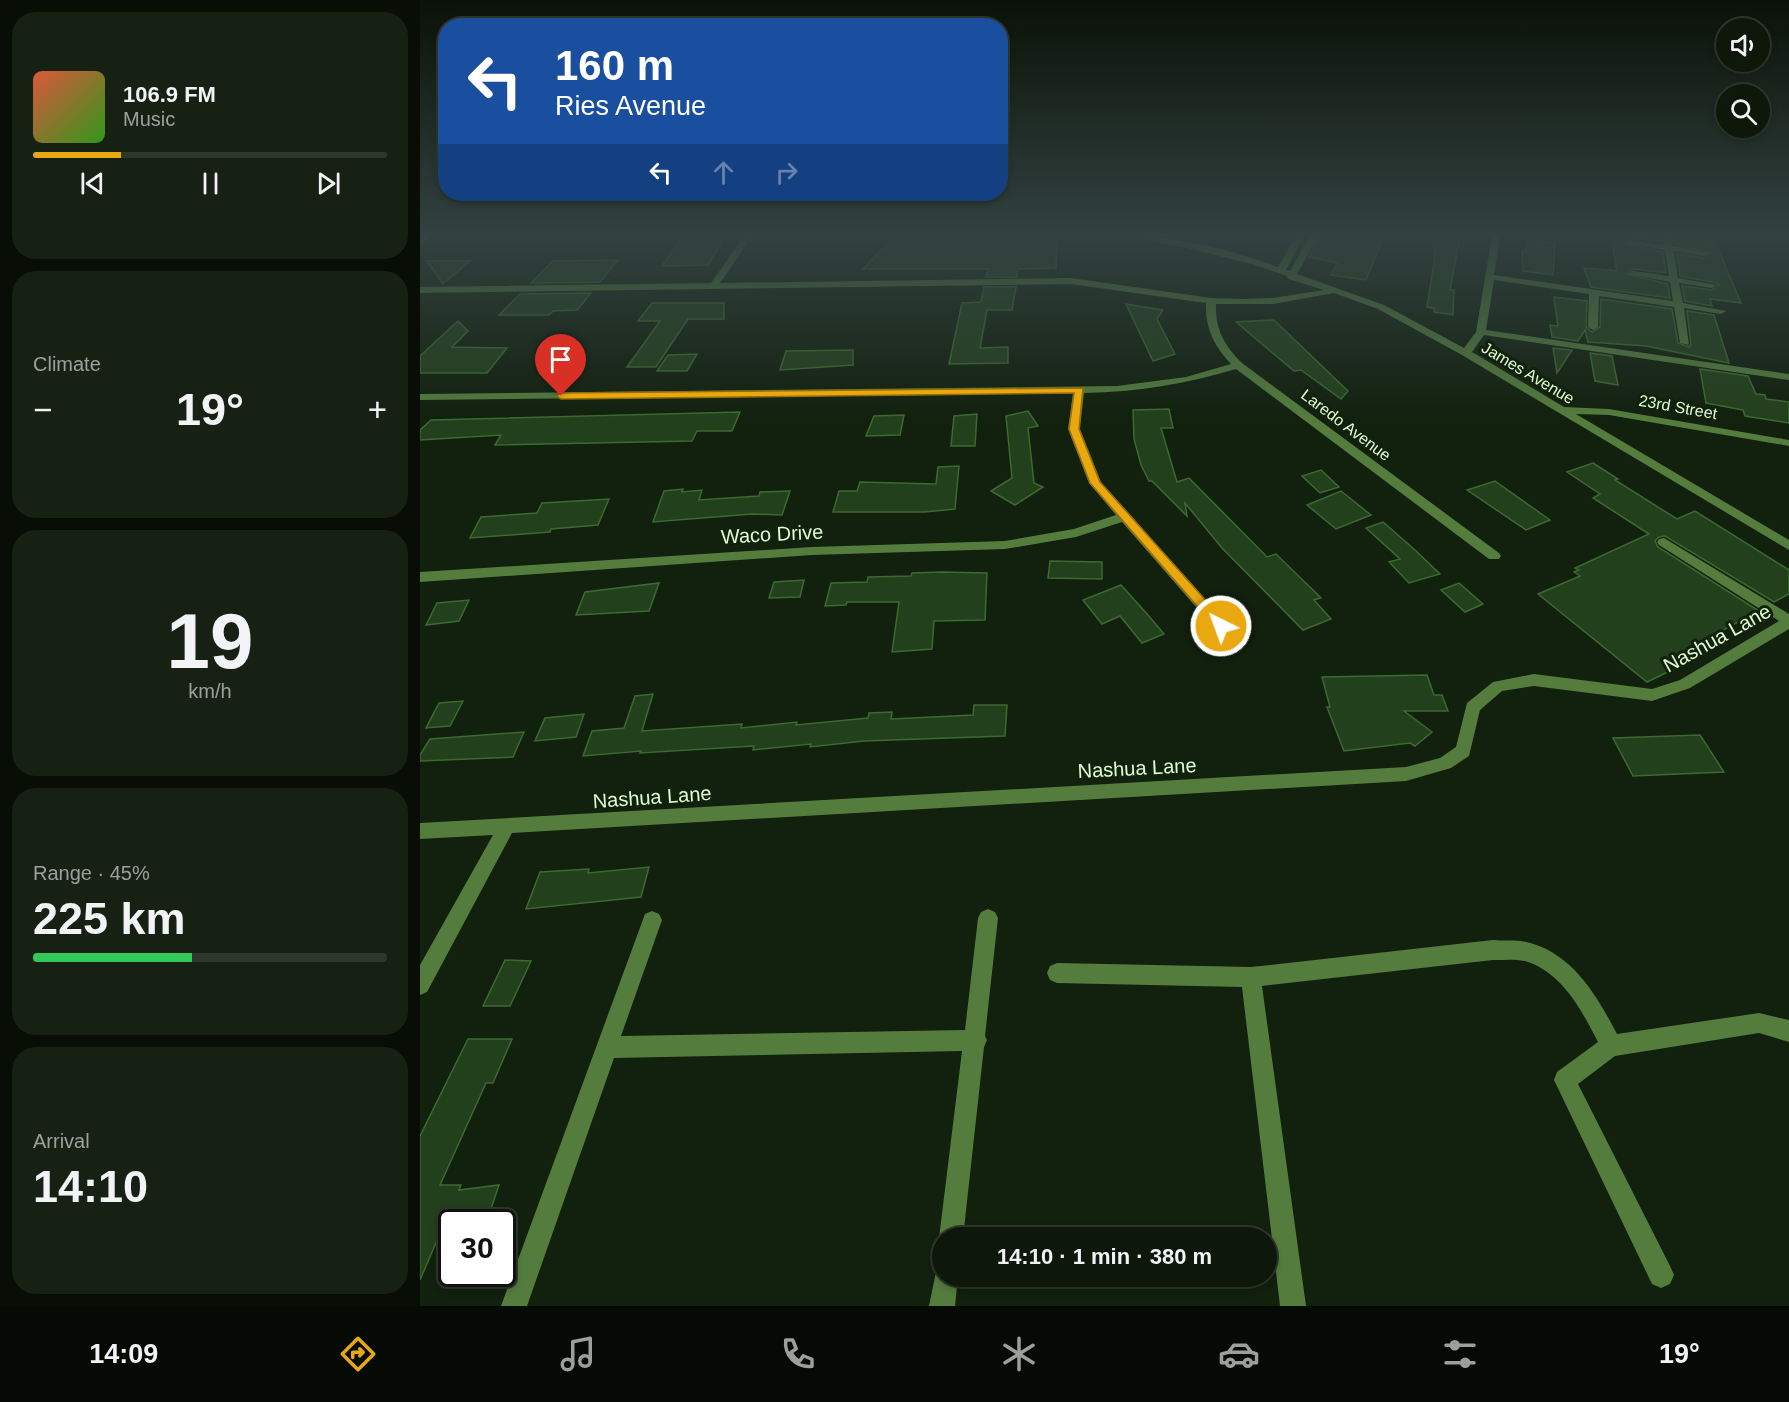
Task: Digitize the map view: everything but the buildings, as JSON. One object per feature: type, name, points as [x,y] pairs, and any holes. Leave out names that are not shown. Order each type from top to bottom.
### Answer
[{"type":"street","points":[[1183,297],[1211,301],[1273,301],[1297,297]]},
{"type":"street","name":"James Avenue","points":[[1355,297],[1381,307],[1466,353],[1789,546]]},
{"type":"street","points":[[1466,353],[1481,332],[1487,297]]},
{"type":"street","points":[[1593,327],[1594,297]]},
{"type":"street","points":[[1629,297],[1721,311]]},
{"type":"street","points":[[1677,297],[1685,343]]},
{"type":"street","name":"Laredo Avenue","points":[[1211,301],[1210,322],[1223,350],[1238,365],[1494,556]]},
{"type":"street","points":[[1481,332],[1789,377]]},
{"type":"street","points":[[420,397],[1079,390],[1148,386],[1187,380],[1238,365]]},
{"type":"street","points":[[1079,390],[1074,429],[1095,483],[1221,626]]},
{"type":"street","name":"23rd Street","points":[[1561,410],[1609,412],[1789,443]]},
{"type":"street","name":"Waco Drive","points":[[420,577],[812,551],[1005,545],[1076,532],[1123,517]]},
{"type":"street","points":[[1664,542],[1789,622]]},
{"type":"street","name":"Nashua Lane","points":[[420,831],[506,828],[1406,774],[1445,763],[1463,751],[1473,707],[1498,686],[1534,680],[1652,695],[1685,684],[1789,622]]},
{"type":"street","points":[[420,985],[506,828]]},
{"type":"street","points":[[952,1227],[988,918]]},
{"type":"street","points":[[514,1306],[652,920]]},
{"type":"street","points":[[1057,973],[1251,977],[1493,950],[1526,952],[1558,968],[1587,998],[1611,1046]]},
{"type":"street","points":[[1251,977],[1293,1306]]},
{"type":"street","points":[[1661,1275],[1565,1080],[1611,1046],[1759,1023],[1789,1031]]},
{"type":"street","points":[[606,1047],[975,1040]]},
{"type":"street","points":[[942,1306],[945,1287]]},
{"type":"route","points":[[561,396],[1079,390],[1074,429],[1095,483],[1221,626]]}]
